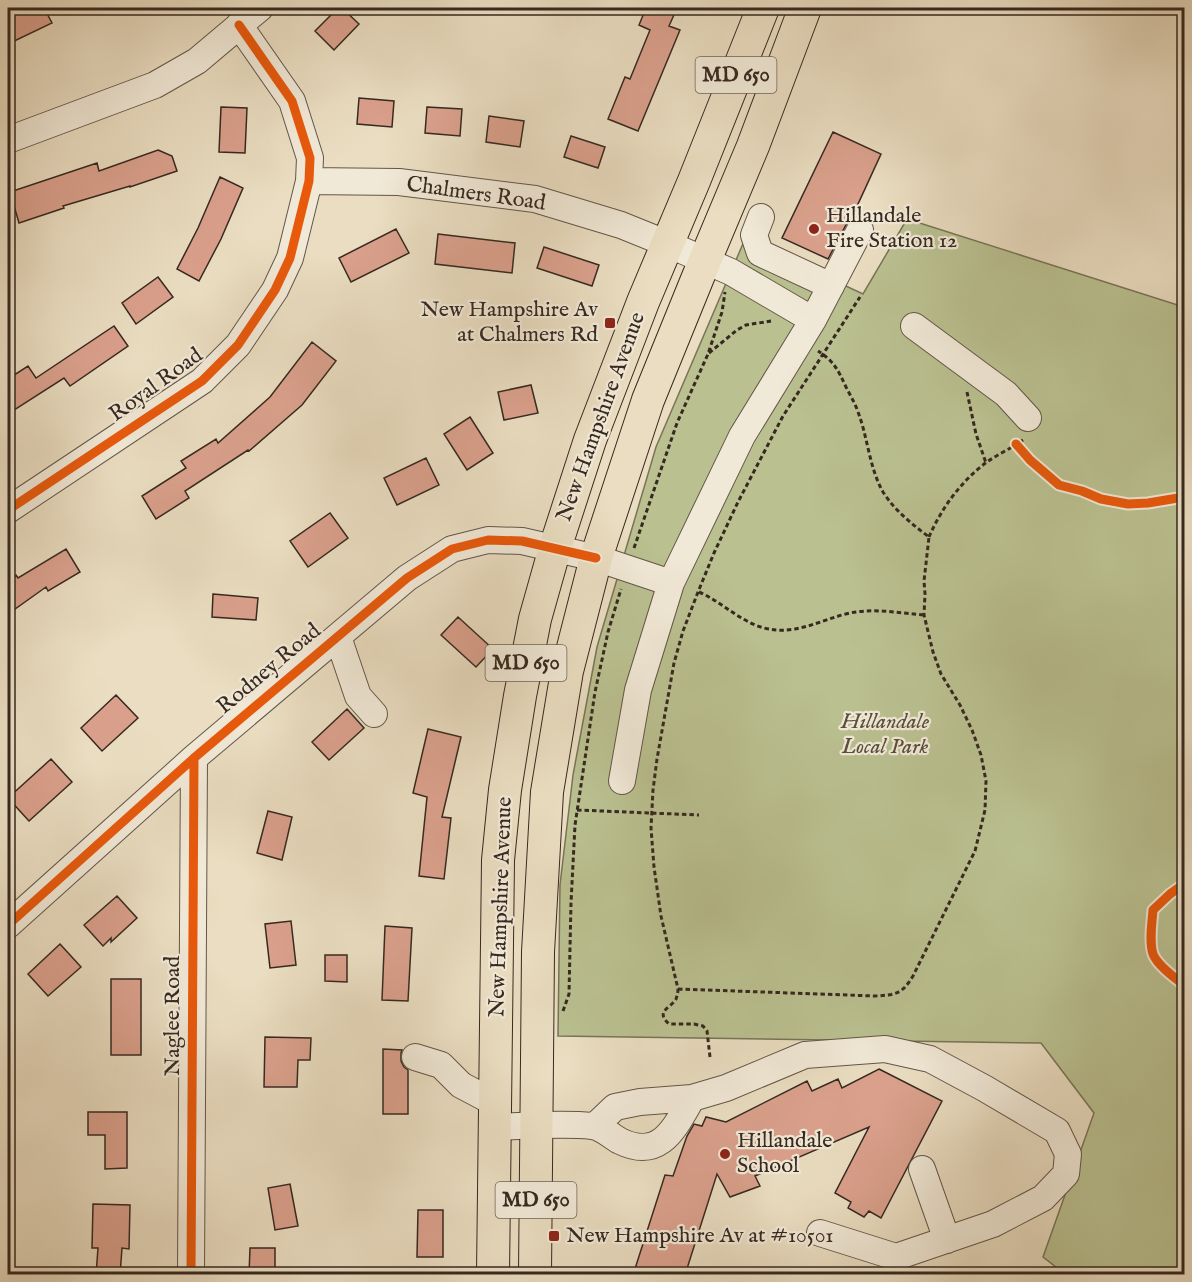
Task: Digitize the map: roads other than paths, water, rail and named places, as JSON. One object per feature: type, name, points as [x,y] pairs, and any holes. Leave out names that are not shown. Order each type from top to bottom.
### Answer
[{"type":"main road","name":"New Hampshire Avenue","points":[[493,1275],[498,860],[505,790],[535,619],[590,440],[643,302],[763,8]]},
{"type":"main road","name":"New Hampshire Avenue","points":[[535,1275],[538,952],[547,792],[567,671],[596,558],[648,400],[723,281],[753,146],[805,8]]},
{"type":"street","points":[[8,140],[155,85],[197,61],[260,8]]},
{"type":"street","name":"Royal Road","points":[[8,510],[202,381],[238,345],[275,290],[290,258],[309,181],[310,158],[292,101],[239,26]]},
{"type":"street","name":"Chalmers Road","points":[[309,181],[399,182],[535,199],[621,225],[668,244],[723,281],[806,330]]},
{"type":"street","points":[[761,217],[754,234],[760,253],[831,286]]},
{"type":"street","points":[[622,781],[638,690],[671,584],[742,436],[806,330],[860,230]]},
{"type":"street","points":[[914,326],[1006,394],[1028,418]]},
{"type":"street","name":"Rodney Road","points":[[8,925],[194,758],[407,578],[452,549],[488,540],[522,541],[596,558],[671,584]]},
{"type":"street","points":[[338,637],[358,696],[374,714]]},
{"type":"street","name":"Naglee Road","points":[[191,1275],[194,758]]},
{"type":"street","points":[[595,1126],[615,1107],[640,1102],[692,1098],[726,1088],[805,1055],[885,1049],[930,1059],[984,1088],[1057,1131],[1068,1154],[1066,1174],[1043,1198],[993,1224],[896,1257],[820,1233]]},
{"type":"street","points":[[415,1057],[441,1065],[495,1115],[537,1126],[595,1126],[622,1142],[642,1148],[660,1143],[671,1134],[692,1098]]},
{"type":"street","points":[[922,1169],[946,1240]]},
{"type":"place","name":"Hillandale Fire Station 12","points":[[814,229]]},
{"type":"place","name":"New Hampshire Av at Chalmers Rd","points":[[610,323]]},
{"type":"place","name":"Hillandale School","points":[[725,1154]]},
{"type":"place","name":"New Hampshire Av at #10501","points":[[554,1236]]},
{"type":"park label","name":"Hillandale Local Park","points":[[885,734]]}]
